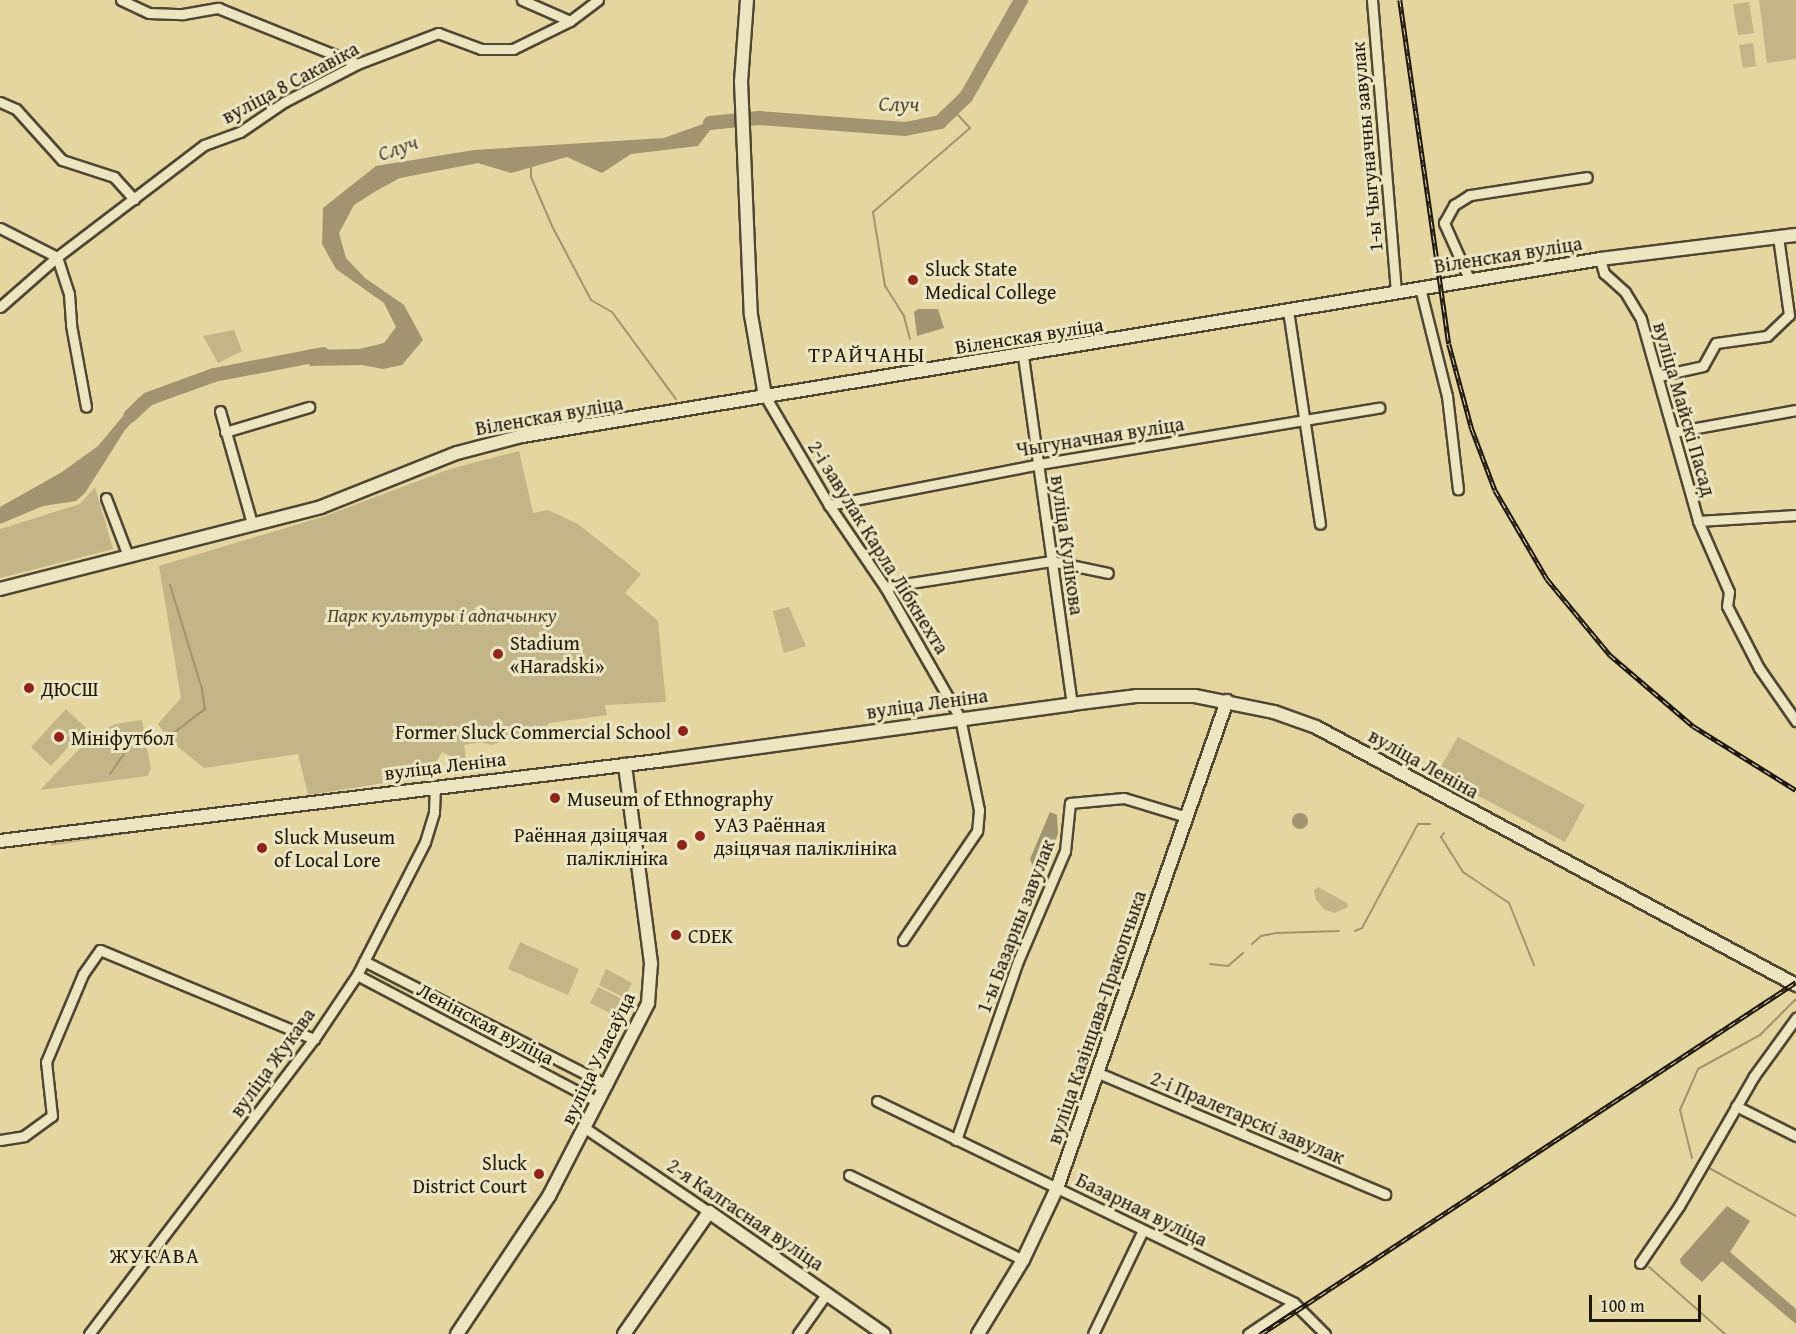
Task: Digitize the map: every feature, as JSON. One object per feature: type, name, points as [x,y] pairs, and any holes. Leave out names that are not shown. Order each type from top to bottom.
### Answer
[{"type":"main road","points":[[747,0],[741,81],[751,315],[765,396]]},
{"type":"main road","name":"Віленская вуліца","points":[[0,589],[321,507],[487,444],[1600,259],[1796,235]]},
{"type":"main road","name":"вуліца Леніна","points":[[0,842],[435,786],[625,765],[960,718],[1167,695],[1227,701],[1275,711],[1316,727],[1796,985]]},
{"type":"main road","name":"вуліца Казінцава-Пракопчыка","points":[[978,1334],[1023,1260],[1057,1188],[1227,701]]},
{"type":"main road","name":"вуліца Уласаўца","points":[[457,1334],[549,1196],[651,995],[651,963],[625,765]]},
{"type":"main road","points":[[629,1332],[709,1212]]},
{"type":"main road","name":"2-я Калгасная вуліца","points":[[709,1212],[884,1334]]},
{"type":"street","points":[[121,0],[149,12],[183,14],[218,8],[357,64]]},
{"type":"street","points":[[522,0],[570,21]]},
{"type":"street","name":"вуліца 8 Сакавіка","points":[[0,307],[57,257],[204,145],[240,132],[284,102],[357,64],[438,33],[481,49],[513,49],[570,21],[598,0]]},
{"type":"street","name":"1-ы Чыгуначны завулак","points":[[1372,0],[1396,292]]},
{"type":"street","points":[[0,102],[16,109],[62,160],[114,177],[134,199]]},
{"type":"street","points":[[1470,281],[1444,223],[1454,206],[1470,195],[1587,177]]},
{"type":"street","points":[[0,228],[57,257],[69,294],[71,325],[86,407]]},
{"type":"street","points":[[1658,376],[1703,366],[1716,343],[1767,336],[1789,315],[1778,237]]},
{"type":"street","name":"вуліца Майскі Пасад","points":[[1600,259],[1604,273],[1624,292],[1641,319],[1698,521],[1796,515]]},
{"type":"street","points":[[1420,288],[1447,396],[1458,489]]},
{"type":"street","points":[[1288,310],[1320,524]]},
{"type":"street","name":"вуліца Кулікова","points":[[1023,356],[1072,704]]},
{"type":"street","name":"2-і завулак Карла Лібкнехта","points":[[765,396],[829,505],[885,587],[960,718],[976,790],[977,831],[903,940]]},
{"type":"street","points":[[225,432],[309,408]]},
{"type":"street","name":"Чыгуначная вуліца","points":[[829,505],[1039,464],[1379,408]]},
{"type":"street","points":[[1674,432],[1796,410]]},
{"type":"street","points":[[220,411],[252,523]]},
{"type":"street","points":[[106,498],[128,556]]},
{"type":"street","points":[[1698,521],[1729,592],[1727,606],[1745,642],[1796,720]]},
{"type":"street","points":[[885,587],[1051,561],[1108,573]]},
{"type":"street","name":"вуліца Жукава","points":[[89,1334],[314,1039],[357,975],[424,842],[434,812],[435,786]]},
{"type":"street","name":"1-ы Базарны завулак","points":[[956,1140],[1018,961],[1065,851],[1070,803],[1124,798],[1187,817]]},
{"type":"street","points":[[0,1140],[24,1136],[52,1116],[46,1062],[83,974],[100,950],[314,1039]]},
{"type":"street","name":"Ленінская вуліца","points":[[364,961],[607,1085]]},
{"type":"street","name":"Ленінская вуліца","points":[[357,975],[598,1102]]},
{"type":"street","points":[[1640,1263],[1679,1206],[1736,1106],[1796,1018]]},
{"type":"street","name":"2-і Пралетарскі завулак","points":[[1096,1072],[1385,1194]]},
{"type":"street","name":"Базарная вуліца","points":[[877,1101],[1294,1303],[1325,1334]]},
{"type":"street","points":[[1736,1106],[1796,1136]]},
{"type":"street","name":"2-я Калгасная вуліца","points":[[585,1128],[709,1212]]},
{"type":"street","points":[[849,1175],[1023,1260]]},
{"type":"street","points":[[1093,1334],[1143,1230]]},
{"type":"street","points":[[798,1334],[827,1293]]},
{"type":"street","points":[[1248,1334],[1294,1303]]},
{"type":"green space","points":[[1759,0],[1796,0],[1796,59],[1767,63]]},
{"type":"green space","points":[[1749,2],[1754,33],[1738,35],[1733,4]]},
{"type":"green space","points":[[1753,43],[1756,66],[1743,68],[1739,45]]},
{"type":"green space","points":[[234,330],[242,351],[218,363],[203,336]]},
{"type":"green space","name":"Парк культуры і адпачынку","points":[[519,451],[533,513],[548,510],[578,524],[641,574],[625,593],[658,621],[666,702],[605,705],[607,715],[549,723],[545,729],[491,745],[481,742],[464,745],[467,767],[455,769],[450,756],[442,752],[435,764],[430,764],[428,776],[308,795],[298,754],[204,768],[167,738],[158,724],[181,698],[159,566],[325,516],[450,469]]},
{"type":"green space","points":[[95,487],[113,549],[0,578],[0,529],[80,504]]},
{"type":"green space","points":[[789,607],[806,646],[784,653],[773,611]]},
{"type":"green space","name":"Мініфутбол","points":[[66,709],[86,728],[51,766],[31,747]]},
{"type":"green space","points":[[142,720],[151,769],[148,776],[40,790],[89,739],[115,724]]},
{"type":"green space","points":[[1458,737],[1585,805],[1565,842],[1447,779],[1450,773],[1440,768]]},
{"type":"green space","points":[[208,821],[51,846],[50,842]]},
{"type":"green space","points":[[1318,887],[1347,903],[1348,907],[1335,913],[1325,910],[1316,900],[1314,890]]},
{"type":"green space","points":[[520,942],[579,969],[568,995],[508,969]]},
{"type":"green space","points":[[606,969],[632,983],[625,998],[599,985]]},
{"type":"green space","points":[[598,987],[624,1000],[616,1016],[590,1003]]},
{"type":"shaded area","points":[[725,116],[727,125],[710,130],[698,146],[631,154],[602,173],[567,157],[511,173],[478,163],[400,178],[376,191],[354,205],[339,233],[346,258],[365,278],[404,305],[423,340],[402,365],[383,369],[362,365],[310,366],[305,350],[359,349],[384,343],[396,327],[384,303],[336,269],[322,244],[323,208],[376,166],[474,150],[664,138]]},
{"type":"shaded area","points":[[918,309],[938,309],[944,328],[917,336],[914,312]]},
{"type":"shaded area","points":[[139,397],[146,407],[125,430],[85,493],[76,501],[43,506],[0,524],[0,507],[62,472],[98,446]]},
{"type":"shaded area","points":[[1050,812],[1057,815],[1058,833],[1044,877],[1035,872],[1030,859]]},
{"type":"shaded area","points":[[1300,813],[1308,821],[1300,829],[1292,821]]},
{"type":"shaded area","points":[[1727,1206],[1750,1221],[1730,1252],[1796,1309],[1796,1324],[1722,1261],[1702,1282],[1681,1264],[1680,1259]]},
{"type":"waterway","name":"Случ","points":[[710,123],[759,118],[905,129],[940,122],[966,97],[1021,0]]},
{"type":"waterway","points":[[910,339],[904,316],[885,286],[873,212],[970,128],[954,111]]},
{"type":"waterway","points":[[531,167],[531,177],[552,226],[591,300],[612,312],[676,399]]},
{"type":"waterway","points":[[911,348],[912,354]]},
{"type":"waterway","name":"Случ","points":[[130,416],[148,399],[214,375],[323,354]]},
{"type":"waterway","points":[[110,774],[129,747],[167,738],[205,709],[202,689],[170,585]]},
{"type":"waterway","points":[[1355,931],[1362,928],[1418,824],[1430,824]]},
{"type":"waterway","points":[[1444,833],[1441,837],[1463,872],[1509,903],[1534,965]]},
{"type":"waterway","points":[[1252,944],[1261,936],[1276,933],[1339,931]]},
{"type":"waterway","points":[[1210,964],[1228,966],[1243,953]]},
{"type":"waterway","points":[[1692,1158],[1680,1110],[1698,1069],[1760,1035],[1796,999]]},
{"type":"waterway","points":[[1709,1168],[1796,1216]]},
{"type":"waterway","points":[[1649,1267],[1725,1334]]},
{"type":"railway","points":[[1400,0],[1449,344],[1472,429],[1495,490],[1547,579],[1610,655],[1693,726],[1796,790]]},
{"type":"railway","points":[[1261,1334],[1796,982]]},
{"type":"place","name":"Sluck State Medical College","points":[[913,280]]},
{"type":"place","name":"Stadium «Haradski»","points":[[498,654]]},
{"type":"place","name":"ДЮСШ","points":[[29,688]]},
{"type":"place","name":"Former Sluck Commercial School","points":[[683,731]]},
{"type":"place","name":"Мініфутбол","points":[[59,737]]},
{"type":"place","name":"Museum of Ethnography","points":[[555,798]]},
{"type":"place","name":"УАЗ Раённая дзіцячая паліклініка","points":[[700,836]]},
{"type":"place","name":"Раённая дзіцячая паліклініка","points":[[682,845]]},
{"type":"place","name":"Sluck Museum of Local Lore","points":[[262,848]]},
{"type":"place","name":"CDEK","points":[[676,935]]},
{"type":"place","name":"Sluck District Court","points":[[539,1174]]},
{"type":"district","name":"ТРАЙЧАНЫ","points":[[867,355]]},
{"type":"district","name":"ЖУКАВА","points":[[155,1256]]}]
